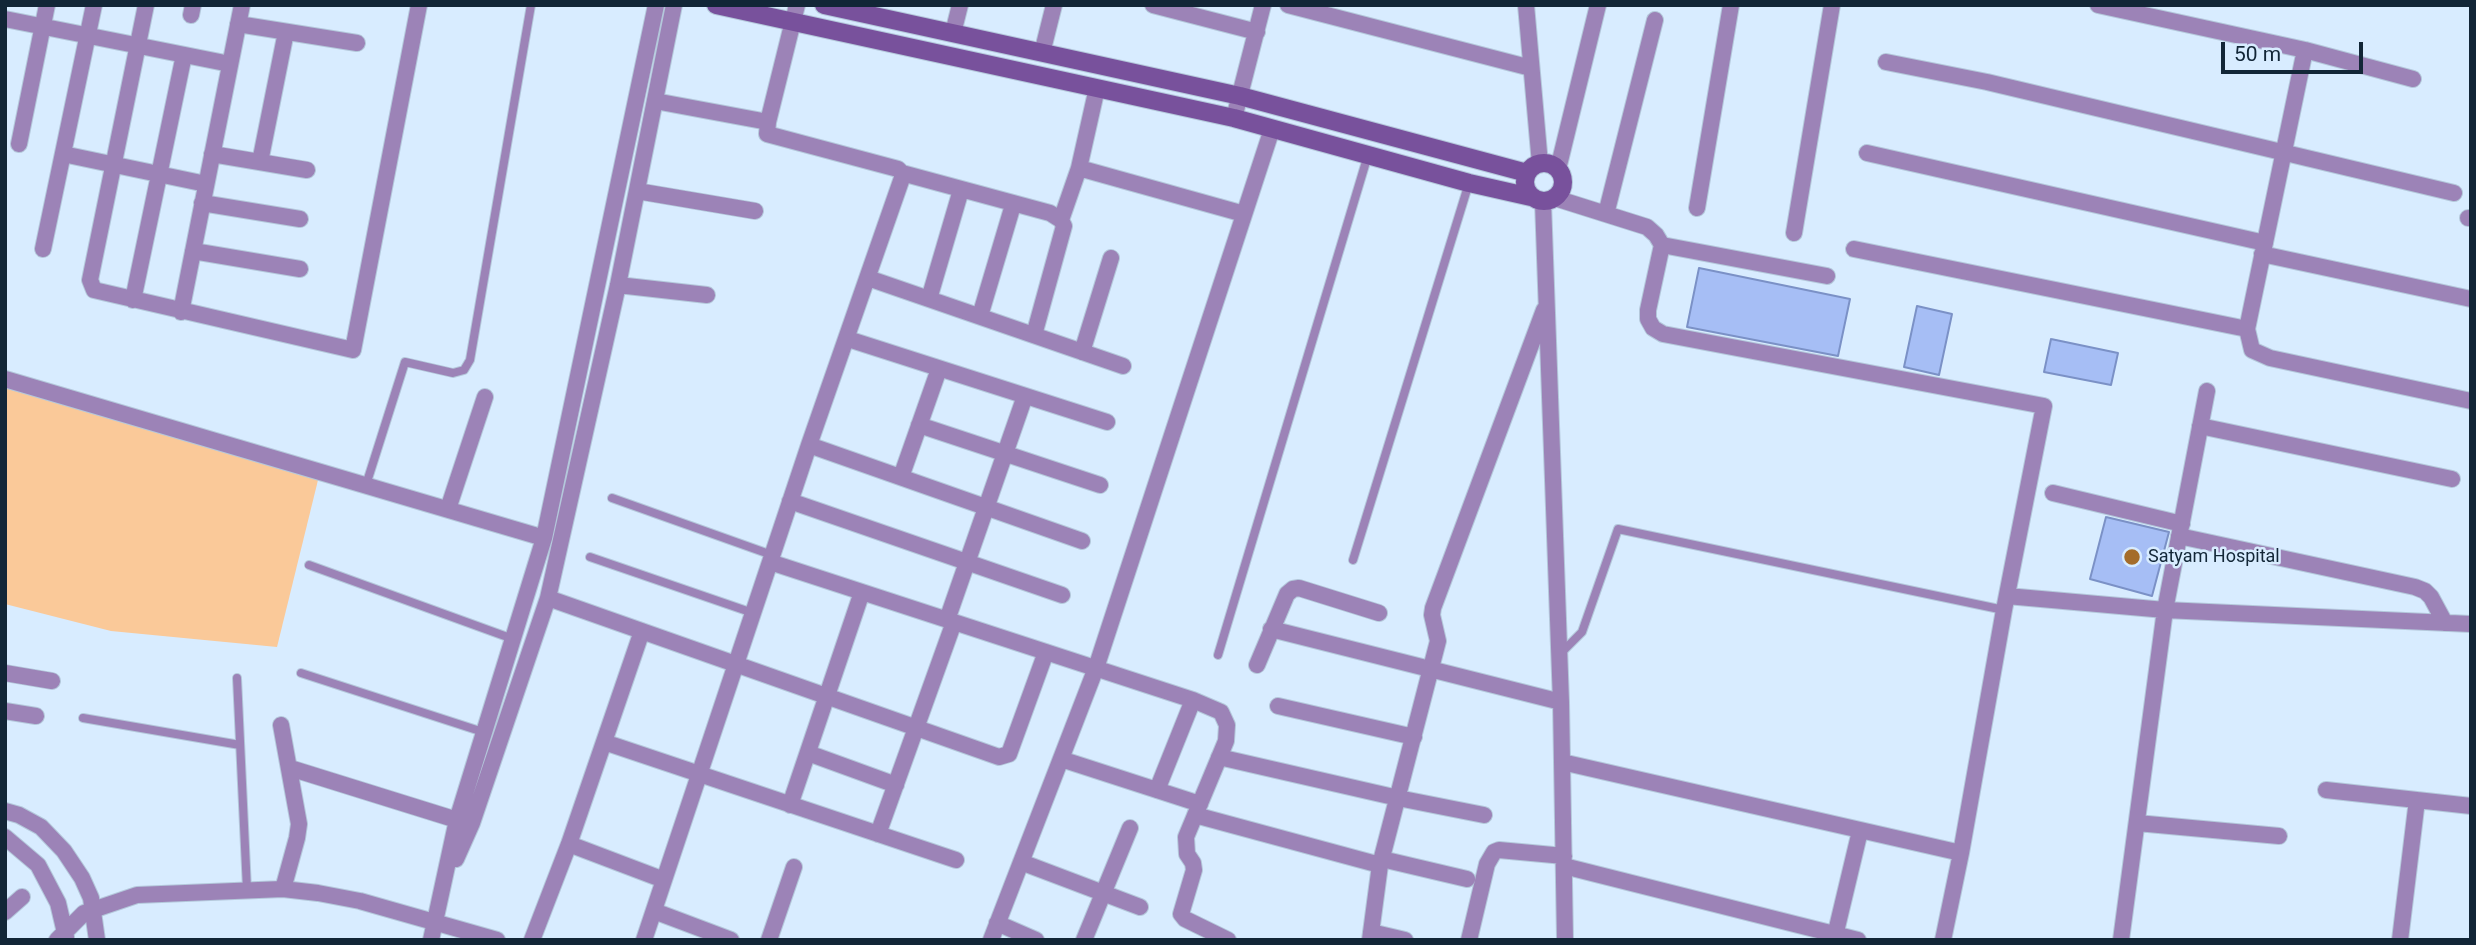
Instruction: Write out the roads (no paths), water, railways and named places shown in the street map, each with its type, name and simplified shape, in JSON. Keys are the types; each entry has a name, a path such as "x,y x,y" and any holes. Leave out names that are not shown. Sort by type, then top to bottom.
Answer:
{"street":[{"path":"19,144 47,5"},
{"path":"43,249 94,5"},
{"path":"146,5 90,280 94,290 353,351 419,5"},
{"path":"181,312 242,5"},
{"path":"431,940 457,820 544,538 656,5"},
{"path":"442,891 472,823 548,598 618,285 674,5"},
{"path":"716,5 795,13 1097,88 1234,118 1468,183 1543,199 1647,227 1662,245 1827,276"},
{"path":"824,5 872,10 953,33 1240,96 1533,168 1546,163 1558,169 1563,184 1543,199"},
{"path":"953,33 960,5"},
{"path":"1042,53 1054,5"},
{"path":"1153,5 1256,33"},
{"path":"1234,118 1264,5"},
{"path":"1288,5 1531,68"},
{"path":"1526,5 1531,68 1533,168 1525,183 1543,199 1560,654 1565,940"},
{"path":"1558,169 1598,5"},
{"path":"1697,208 1731,5"},
{"path":"1794,233 1832,5"},
{"path":"2098,5 2305,50 2413,79"},
{"path":"795,13 767,134 898,169 902,173 1013,205 1050,213 1061,220 1064,226 1034,335"},
{"path":"5,19 230,64"},
{"path":"1606,215 1655,20"},
{"path":"238,24 357,43"},
{"path":"260,162 286,32"},
{"path":"2305,50 2246,329 2252,350 2270,358 2471,401"},
{"path":"133,300 184,55"},
{"path":"1886,62 1987,82 2454,194"},
{"path":"1061,220 1079,168 1102,66"},
{"path":"655,101 768,122"},
{"path":"991,940 1096,668 1272,129"},
{"path":"1867,153 2471,299"},
{"path":"63,154 206,184"},
{"path":"212,154 307,170"},
{"path":"1079,168 1244,214"},
{"path":"644,940 902,173"},
{"path":"929,299 961,190"},
{"path":"637,191 755,211"},
{"path":"202,203 300,219"},
{"path":"980,316 1013,205"},
{"path":"1662,245 1648,319 1653,328 1663,334 2044,406 1943,940"},
{"path":"1854,249 2246,329"},
{"path":"193,251 300,269"},
{"path":"1082,352 1111,258"},
{"path":"868,278 1123,366"},
{"path":"618,285 707,295"},
{"path":"1405,940 1371,936 1381,862 1438,641 1433,608 1547,302"},
{"path":"848,339 1107,422"},
{"path":"901,477 939,369"},
{"path":"5,379 544,538"},
{"path":"2121,940 2165,610 2207,391"},
{"path":"878,834 916,729 967,562 1025,396"},
{"path":"448,509 485,397"},
{"path":"919,425 1100,485"},
{"path":"2200,426 2452,479"},
{"path":"809,445 1082,541"},
{"path":"2053,493 2180,530 2415,587 2431,597 2445,623"},
{"path":"790,501 1062,596"},
{"path":"771,559 862,592 1193,700 1221,712 1225,717 1226,741 1185,846 1194,870 1181,914 1185,919 1228,940"},
{"path":"1257,665 1287,594 1299,588 1379,614"},
{"path":"790,805 862,592"},
{"path":"548,598 999,758 1009,754 1046,652"},
{"path":"2005,603 2471,624"},
{"path":"1271,629 1561,702"},
{"path":"532,940 569,844 642,631"},
{"path":"5,673 52,681"},
{"path":"1157,790 1193,700"},
{"path":"1278,706 1414,737"},
{"path":"5,711 36,716"},
{"path":"281,725 299,824 283,889"},
{"path":"604,742 956,860"},
{"path":"808,753 896,785"},
{"path":"1219,757 1484,815"},
{"path":"1061,759 1157,790 1198,810 1381,862 1467,879"},
{"path":"1562,762 1961,853"},
{"path":"290,768 457,820"},
{"path":"2326,790 2471,806"},
{"path":"2400,940 2417,800"},
{"path":"5,811 41,827 64,851 82,878 94,910 97,940"},
{"path":"2137,823 2279,836"},
{"path":"1084,940 1130,828"},
{"path":"1834,937 1860,831"},
{"path":"5,837 38,864 58,902 63,937"},
{"path":"569,844 664,880"},
{"path":"1469,940 1487,864 1494,852 1499,850 1564,861 1834,937 1858,940"},
{"path":"1021,862 1140,907"},
{"path":"769,940 794,867"},
{"path":"63,937 84,913 137,895 283,889 360,901 497,940"},
{"path":"5,912 22,897"},
{"path":"654,911 731,940"},
{"path":"997,923 1036,940"}],"lane":[{"path":"366,485 405,362 453,373 464,370 470,360 531,5"},
{"path":"1218,655 1368,155"},
{"path":"1353,560 1468,183"},
{"path":"612,498 771,559"},
{"path":"1560,654 1582,632 1618,529 2005,603"},
{"path":"590,557 753,613"},
{"path":"309,565 513,639"},
{"path":"301,673 483,732"},
{"path":"237,678 247,889"},
{"path":"83,718 240,745"}],"place":[{"name":"Satyam Hospital","path":"2132,557"}]}
